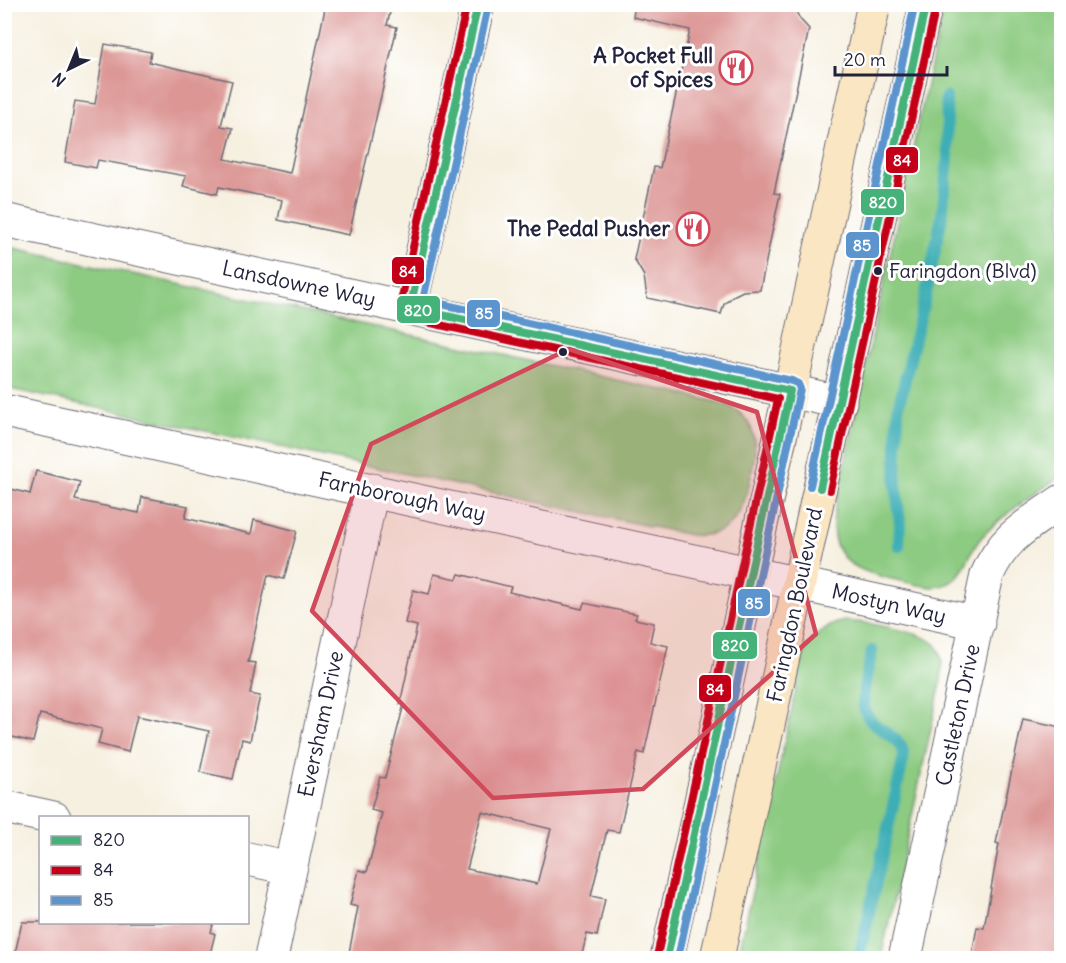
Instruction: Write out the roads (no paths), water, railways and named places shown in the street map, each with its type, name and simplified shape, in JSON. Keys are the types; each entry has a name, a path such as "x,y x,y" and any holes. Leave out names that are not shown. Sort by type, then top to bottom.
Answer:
{"street":[{"path":"410,308 478,4"},
{"path":"667,958 874,4"},
{"name":"Faringdon Boulevard","path":"717,958 926,4"},
{"name":"Lansdowne Way","path":"4,220 840,402"},
{"name":"Farnborough Way","path":"4,411 799,584"},
{"name":"Eversham Drive","path":"271,958 372,490"},
{"name":"Castleton Drive","path":"905,958 987,575 995,557 1008,541 1062,501"},
{"name":"Mostyn Way","path":"799,584 978,623"},
{"path":"4,807 45,816"},
{"path":"249,859 290,868"}],"waterway":[{"path":"899,546 900,524 896,484 898,409 942,216 948,158 946,97"},
{"path":"859,958 904,756 897,741 872,721 864,707 864,686 872,651"}],"place":[{"name":"A Pocket Full of Spices","path":"736,68"},
{"name":"The Pedal Pusher","path":"693,229"},
{"name":"Faringdon (Blvd)","path":"878,271"}]}
